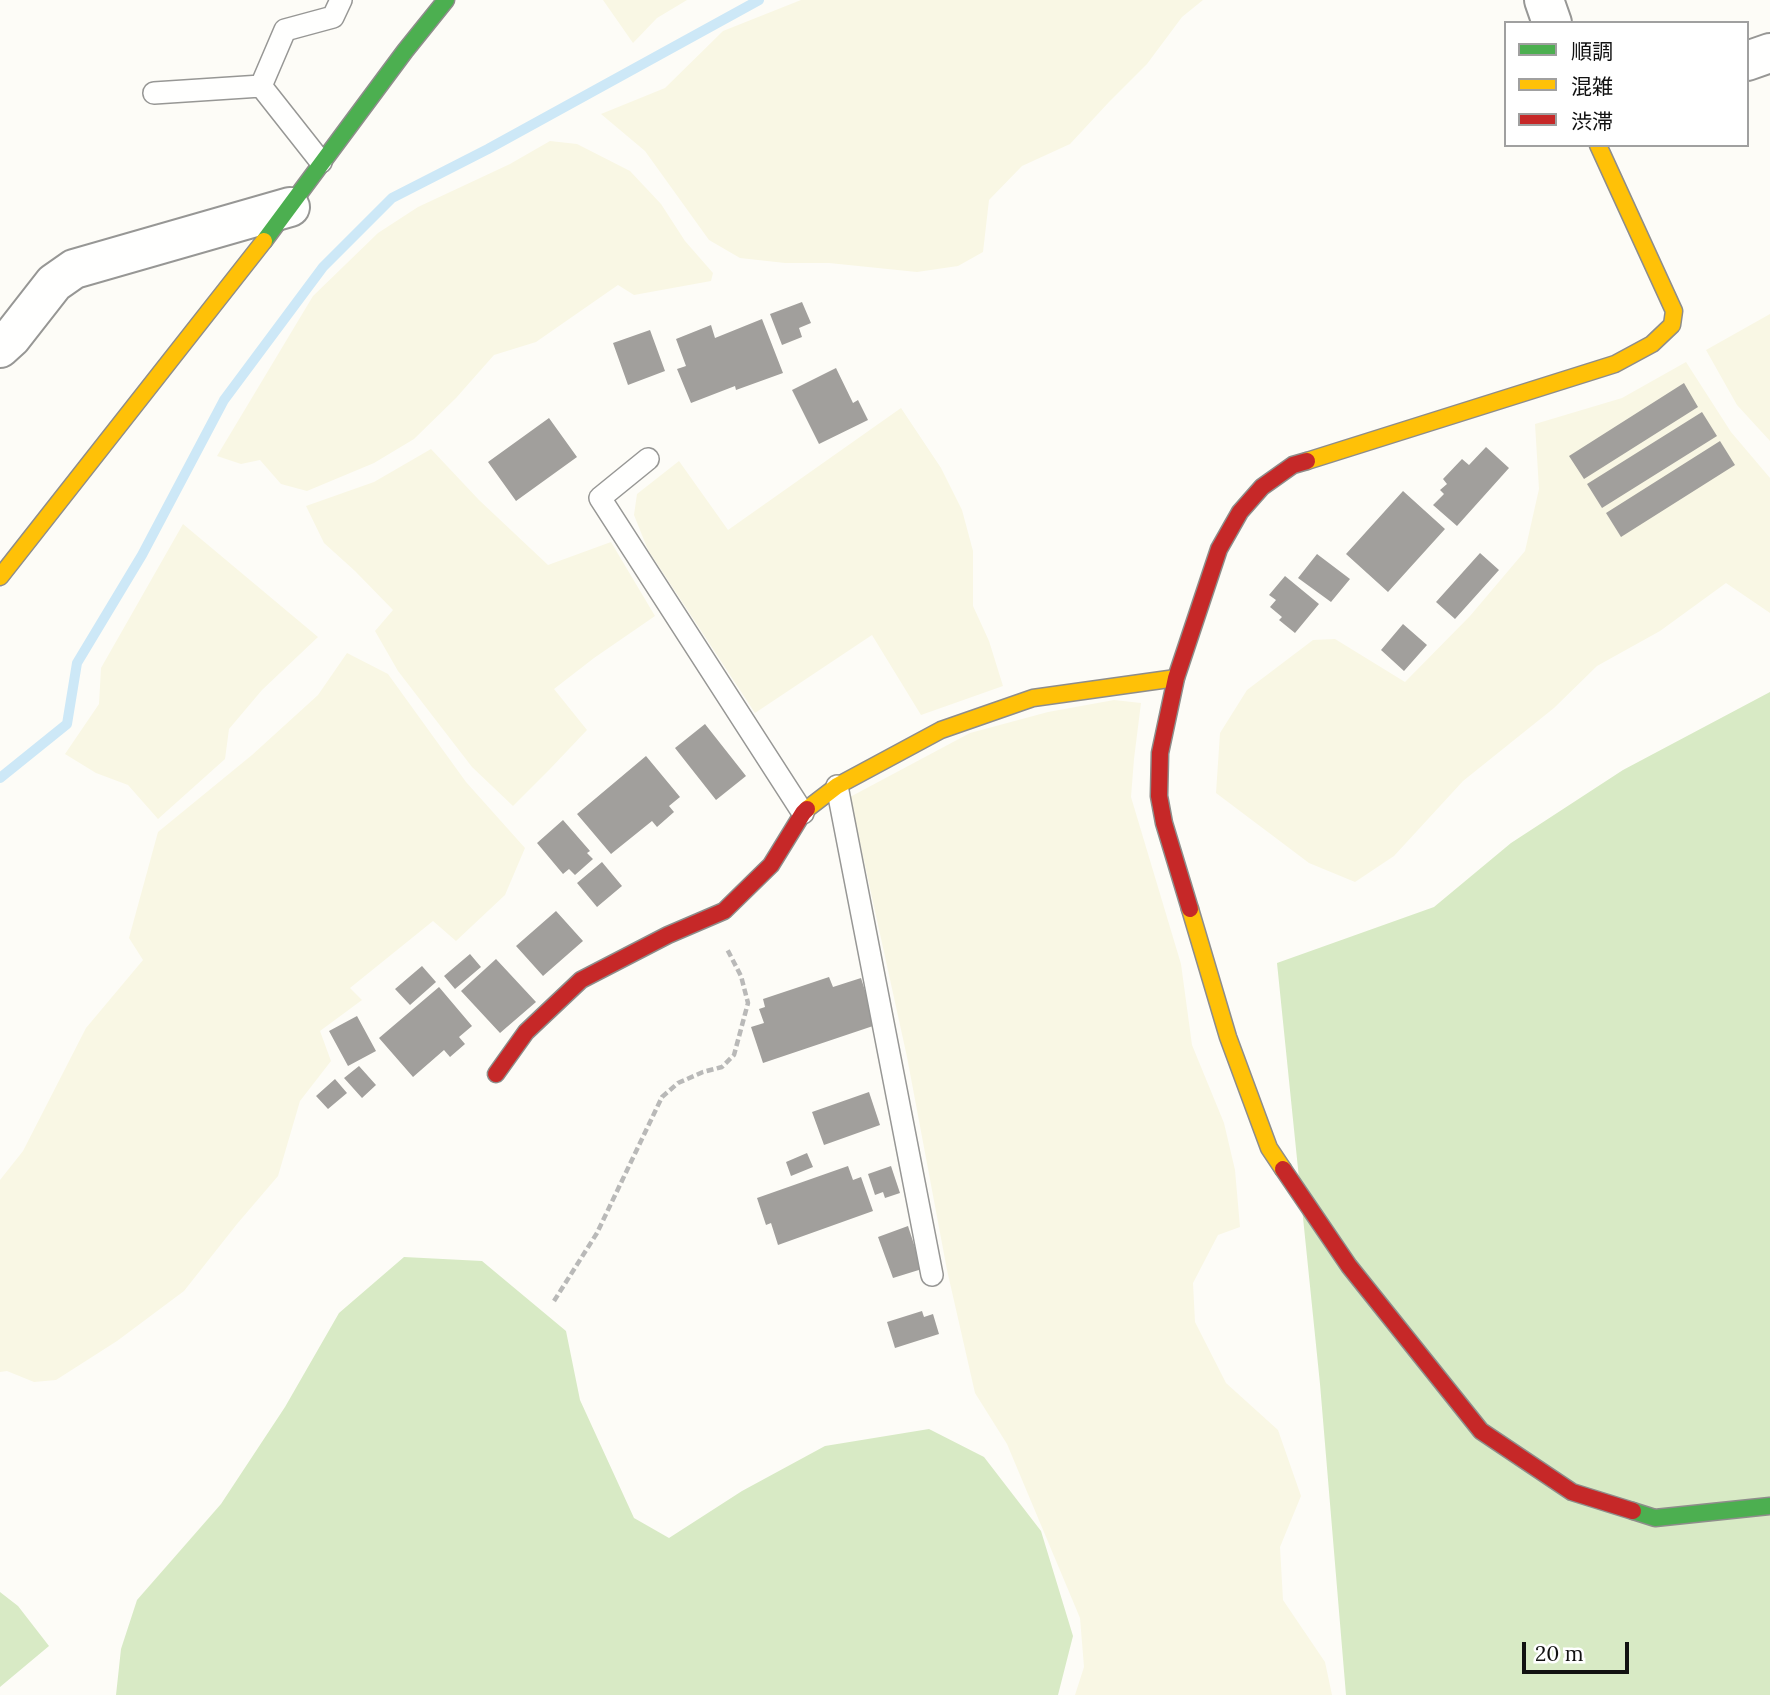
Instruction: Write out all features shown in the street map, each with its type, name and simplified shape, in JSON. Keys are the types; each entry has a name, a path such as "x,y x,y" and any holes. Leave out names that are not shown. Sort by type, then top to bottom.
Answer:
{"street":[{"path":"0,577 290,207 321,162 446,0"},
{"path":"1544,0 1551,21"},
{"path":"1749,60 1770,53"},
{"path":"1599,147 1674,311 1672,325 1652,344 1615,364 1293,465 1262,487 1240,512 1219,549 1176,677 1160,753 1159,796 1164,823 1228,1037 1269,1148 1349,1266 1481,1431 1572,1492 1655,1518 1770,1506"},
{"path":"0,348 54,283 74,269 290,207"},
{"path":"496,1074 526,1032 581,980 668,935 724,911 772,865 803,813 837,786 941,730 1033,698 1176,677"}],"lane":[{"path":"261,86 285,30 333,17 341,0"},
{"path":"154,93 261,86"},
{"path":"261,86 321,162"},
{"path":"648,459 600,498 803,813"},
{"path":"837,786 932,1276"}],"path":[{"path":"554,1301 597,1233 662,1097 678,1083 722,1068 734,1055 748,1003 741,976 714,915"}],"shaded area":[{"path":"603,0 687,0 657,18 633,43"},
{"path":"801,0 1203,0 1182,17 1147,64 1070,144 1022,166 989,200 983,252 958,266 917,272 740,258 709,240 645,151 601,114 665,88 723,31"},
{"path":"550,141 577,144 630,171 661,204 685,241 713,273 711,281 634,295 618,285 536,342 494,355 456,398 414,439 374,463 307,491 281,484 260,460 241,464 217,456 313,296 378,233 418,207 510,164"},
{"path":"1770,314 1770,441 1737,405 1706,350"},
{"path":"1686,362 1731,432 1770,478 1770,613 1726,583 1660,631 1597,666 1554,708 1463,781 1394,856 1355,882 1309,863 1216,793 1220,733 1247,690 1313,640 1335,639 1405,682 1470,616 1525,551 1539,489 1535,424 1622,398"},
{"path":"901,408 941,468 962,510 973,551 973,606 989,641 1003,686 921,715 872,635 755,713 648,550 634,515 637,494 679,461 728,530"},
{"path":"431,449 479,500 548,565 611,542 655,616 554,689 587,730 513,806 472,767 398,671 375,631 393,610 324,543 306,506 374,482"},
{"path":"183,524 318,637 262,690 229,729 225,759 158,819 128,785 96,773 65,754 99,704 101,668"},
{"path":"347,653 388,674 466,782 525,848 505,895 456,941 433,921 350,988 362,1000 320,1031 331,1061 300,1101 278,1176 184,1291 117,1341 56,1380 34,1382 7,1371 0,1372 0,1180 23,1151 86,1028 143,960 129,938 158,832 252,755 318,695"},
{"path":"1114,700 1141,703 1131,797 1181,964 1192,1045 1224,1123 1235,1170 1240,1227 1218,1235 1193,1283 1195,1322 1226,1383 1278,1430 1301,1496 1280,1547 1283,1600 1325,1662 1332,1695 1075,1695 1084,1667 1080,1618 1007,1444 975,1393 947,1270 907,1057 850,797 970,733 1048,712"}],"green space":[{"path":"1770,692 1770,1695 1346,1695 1320,1384 1277,963 1434,907 1511,843 1623,770"},
{"path":"404,1257 482,1261 566,1331 580,1400 634,1518 669,1538 742,1491 825,1446 929,1429 984,1457 1041,1531 1073,1636 1058,1695 116,1695 121,1649 137,1600 221,1504 285,1407 339,1313"},
{"path":"0,1592 18,1606 49,1646 0,1687"}],"building":[{"path":"802,302 811,323 799,328 802,337 782,345 770,314"},
{"path":"762,319 783,373 736,390 735,386 691,403 677,369 686,366 676,339 711,325 715,338"},
{"path":"650,330 665,371 628,385 613,343"},
{"path":"836,368 853,403 858,400 868,420 819,444 792,390"},
{"path":"1684,383 1698,407 1584,479 1569,456"},
{"path":"1702,412 1717,436 1602,508 1587,484"},
{"path":"549,418 577,457 516,501 488,462"},
{"path":"1720,441 1735,465 1621,537 1606,513"},
{"path":"1486,447 1509,468 1457,526 1433,505 1444,494 1440,490 1447,484 1443,479 1462,459 1469,465"},
{"path":"1403,491 1445,529 1388,592 1346,554"},
{"path":"1480,553 1499,570 1455,619 1436,602"},
{"path":"1317,554 1350,579 1331,602 1298,578"},
{"path":"1285,576 1319,604 1295,633 1279,620 1282,617 1270,607 1276,600 1269,595"},
{"path":"1403,624 1427,645 1404,671 1381,650"},
{"path":"705,724 746,776 716,800 675,748"},
{"path":"646,756 680,797 669,806 674,812 657,827 652,821 611,854 577,814"},
{"path":"563,820 590,851 587,853 593,859 575,875 569,869 563,874 537,843"},
{"path":"602,862 622,886 597,907 577,883"},
{"path":"556,911 583,941 543,976 516,946"},
{"path":"470,954 481,967 455,989 444,976"},
{"path":"496,959 536,1002 500,1033 461,991"},
{"path":"422,966 436,982 410,1005 395,989"},
{"path":"829,977 833,987 861,978 876,1025 763,1063 751,1027 764,1023 759,1009 765,1007 763,999"},
{"path":"439,987 472,1026 459,1037 465,1044 450,1057 444,1050 413,1077 379,1038"},
{"path":"357,1016 376,1051 348,1066 329,1031"},
{"path":"359,1066 376,1085 362,1098 344,1078"},
{"path":"335,1079 347,1093 328,1109 316,1096"},
{"path":"869,1092 880,1125 824,1145 812,1112"},
{"path":"807,1153 813,1167 791,1176 786,1162"},
{"path":"848,1166 853,1180 861,1177 873,1211 778,1245 771,1223 766,1225 757,1198"},
{"path":"891,1166 900,1193 885,1198 883,1192 875,1195 868,1174"},
{"path":"908,1226 922,1269 893,1278 878,1237"},
{"path":"922,1311 924,1317 933,1314 939,1334 895,1348 887,1322"}],"waterway":[{"path":"0,778 67,724 77,663 142,555 224,400 323,267 392,198 488,149 759,0"}],"traffic: fast":[{"path":"264,241 446,0"},
{"path":"1633,1511 1655,1518 1770,1506"}],"traffic: slow":[{"path":"1307,461 1615,364 1652,344 1672,325 1674,311 1599,147"},
{"path":"0,577 264,241"},
{"path":"807,809 837,786 941,730 1033,698 1176,678"},
{"path":"1190,909 1228,1037 1269,1148 1283,1169"}],"traffic: jam":[{"path":"1190,909 1164,823 1159,796 1160,753 1176,678 1219,549 1240,512 1262,487 1293,465 1307,461"},
{"path":"496,1074 526,1032 581,980 668,935 724,911 771,865 807,809"},
{"path":"1283,1169 1349,1266 1481,1431 1572,1492 1633,1511"}]}
